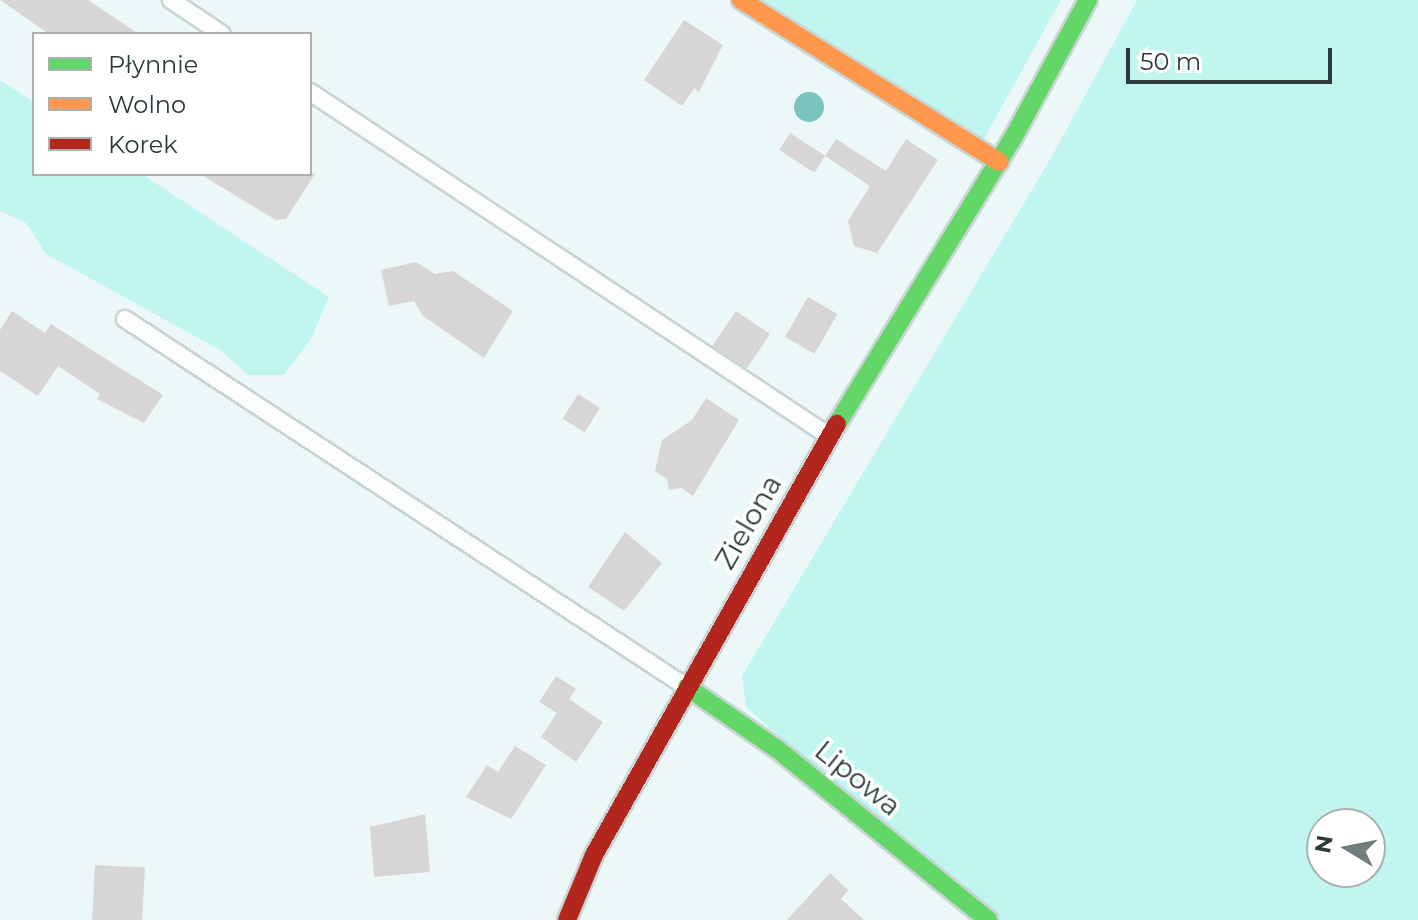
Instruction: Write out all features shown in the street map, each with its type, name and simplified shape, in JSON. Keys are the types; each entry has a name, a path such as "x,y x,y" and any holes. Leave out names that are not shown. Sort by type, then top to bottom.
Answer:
{"street":[{"path":"741,0 999,162"},
{"name":"Zielona","path":"567,920 594,855 687,687 830,437 999,162 1088,0"},
{"name":"Lipowa","path":"687,687 777,749 988,920"}],"lane":[{"path":"171,0 219,32"},
{"path":"312,93 830,437"},
{"path":"125,319 687,687"}],"shaded area":[{"path":"759,0 1061,0 981,144"},
{"path":"1137,0 1418,0 1418,920 989,920 746,707 742,676 1052,156"},
{"path":"0,80 32,101 32,176 145,176 329,297 311,339 284,375 248,375 220,350 46,254 26,223 0,211"},
{"path":"809,92 820,96 824,107 820,118 809,122 798,118 794,107 798,96"}],"building":[{"path":"0,0 88,0 136,32 46,32"},
{"path":"684,20 723,45 699,92 694,88 682,106 644,80"},
{"path":"790,133 825,156 814,173 779,150"},
{"path":"836,139 886,171 906,139 938,160 877,253 854,246 848,221 870,186 825,156"},
{"path":"315,174 286,219 276,220 203,176"},
{"path":"416,262 435,274 453,271 513,311 484,358 423,316 414,301 389,306 381,270"},
{"path":"808,297 837,314 814,354 785,337"},
{"path":"12,311 45,333 51,324 163,395 144,423 97,399 100,394 58,366 38,396 0,371 0,330"},
{"path":"736,311 770,334 747,369 713,346"},
{"path":"578,394 600,408 585,432 563,419"},
{"path":"706,398 739,420 693,496 681,488 669,490 667,479 655,471 662,440 692,420"},
{"path":"625,532 662,563 624,611 588,587"},
{"path":"556,676 576,689 569,699 603,722 576,762 541,737 557,713 539,702"},
{"path":"515,746 546,765 511,819 466,797 487,765 498,772"},
{"path":"425,814 430,872 374,877 370,827"},
{"path":"95,865 145,868 142,920 92,920"},
{"path":"830,873 848,890 841,899 864,920 787,920"}],"traffic: fast":[{"path":"837,424 1013,138 1088,0"},
{"path":"687,687 777,749 988,920"}],"traffic: slow":[{"path":"741,0 999,162"}],"traffic: jam":[{"path":"567,920 594,855 837,424"}]}
